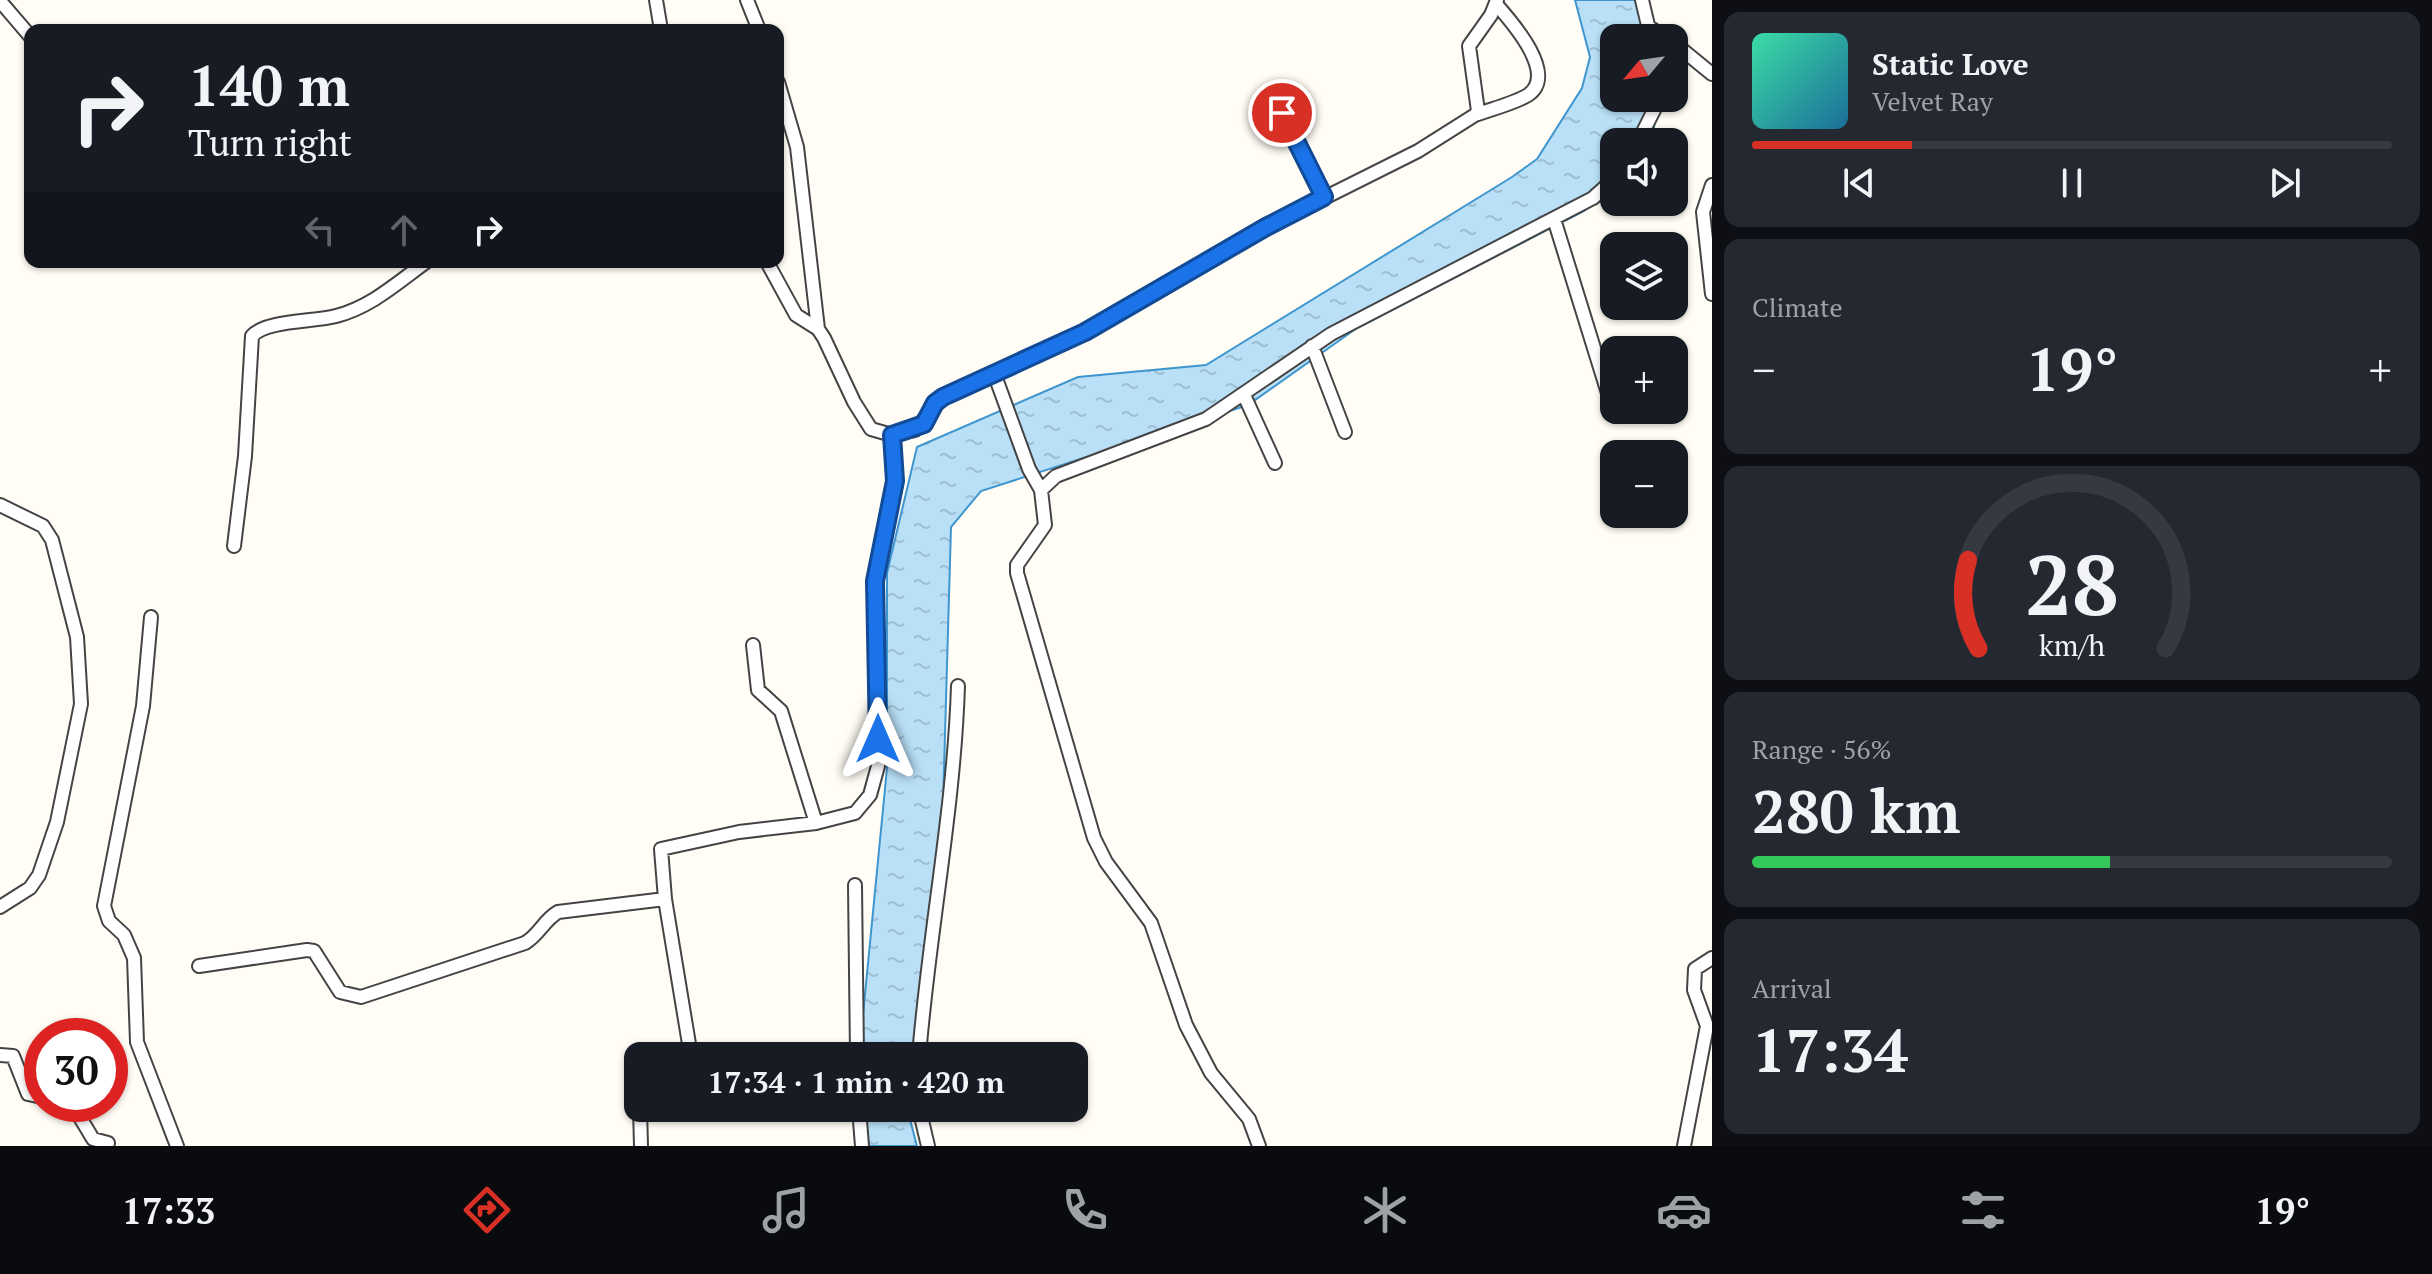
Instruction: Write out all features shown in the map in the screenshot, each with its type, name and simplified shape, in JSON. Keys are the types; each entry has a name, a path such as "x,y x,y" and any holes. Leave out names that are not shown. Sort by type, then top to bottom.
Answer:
{"street":[{"path":"656,0 660,24"},
{"path":"747,0 757,24"},
{"path":"1642,0 1648,24"},
{"path":"0,1 24,29"},
{"path":"784,103 797,147 818,329 863,418 871,429 892,435 915,430 943,397 1085,332 1266,227 1418,151 1475,115 1528,95 1536,83 1533,52 1496,2 1469,46 1478,111 1475,115"},
{"path":"1688,54 1712,74"},
{"path":"1712,185 1703,212 1712,294"},
{"path":"1041,490 1056,476 1184,429 1244,395 1312,346 1600,192"},
{"path":"1554,219 1600,368"},
{"path":"234,546 245,456 252,336 264,328 332,317 368,305 418,268"},
{"path":"770,268 796,315 818,329"},
{"path":"1312,346 1345,432"},
{"path":"994,373 1029,469 1041,490 1045,525 1017,565 1017,573 1094,838 1106,862 1151,923 1186,1025 1211,1073 1249,1119 1259,1146"},
{"path":"1244,395 1275,463"},
{"path":"689,1042 665,899 660,855 665,846 816,823 855,813 876,782 875,581 895,481 892,435"},
{"path":"0,505 43,526 52,540 77,637 81,704 63,796 39,875 30,888 0,907"},
{"path":"151,617 143,706 104,906 109,921 124,935 134,958 137,1042 177,1146"},
{"path":"753,645 758,690 781,711 816,823"},
{"path":"920,1042 956,749 958,686"},
{"path":"855,885 857,1042"},
{"path":"199,966 314,951 340,992 361,997 525,943 536,937 550,917 558,912 665,899"},
{"path":"1684,1146 1707,1026 1693,980 1695,969 1712,958"},
{"path":"0,1055 13,1056 24,1084"},
{"path":"83,1122 93,1139 108,1143"},
{"path":"640,1122 641,1146"},
{"path":"860,1122 862,1146"},
{"path":"922,1122 928,1146"}],"lane":[{"path":"1282,113 1324,197"}],"water":[{"path":"1575,0 1642,0 1650,24 1600,24 1600,112 1655,112 1654,128 1600,128 1600,197 1584,211 1357,328 1248,405 981,491 951,527 943,804 915,1042 860,1042 887,768 887,573 917,447 1078,377 1206,365 1537,159 1582,88 1590,57"},
{"path":"858,1122 911,1122 917,1146 861,1146"}],"route":[{"path":"878,739 875,581 895,481 892,435 915,430 924,424 935,403 943,397 1085,332 1266,227 1324,197 1282,113"}]}
